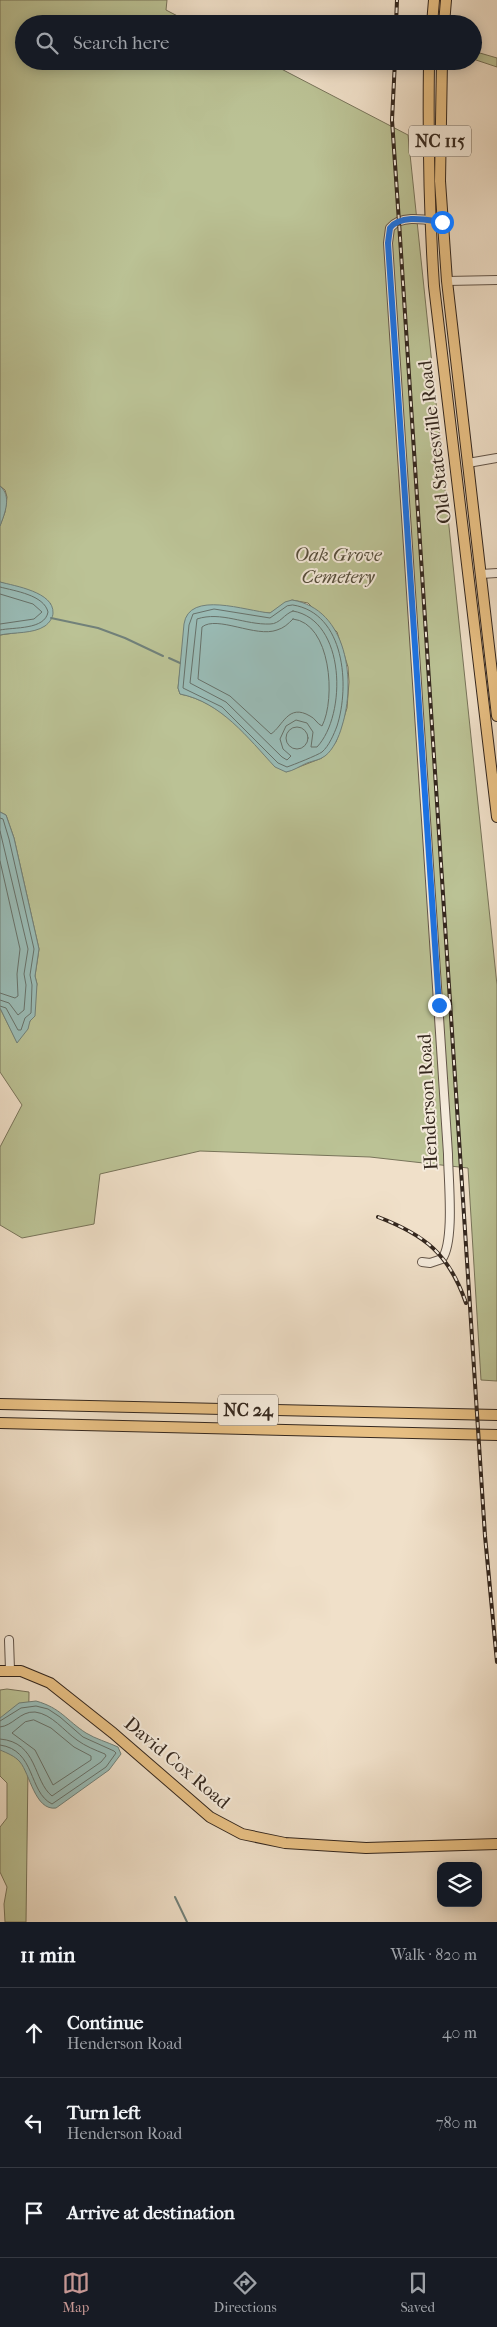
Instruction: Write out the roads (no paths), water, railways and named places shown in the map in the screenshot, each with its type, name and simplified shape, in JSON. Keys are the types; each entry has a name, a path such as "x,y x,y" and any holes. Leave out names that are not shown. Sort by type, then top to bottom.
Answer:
{"main road":[{"path":"433,15 434,0"},
{"path":"445,15 446,0"},
{"name":"Old Statesville Road","path":"429,70 430,220 434,286 497,811"},
{"name":"Old Statesville Road","path":"442,70 440,123 442,222 447,282 481,574 495,676 497,716"},
{"name":"NC 24","path":"0,1404 497,1415"},
{"name":"NC 24","path":"0,1423 497,1435"},
{"name":"David Cox Road","path":"5,1671 30,1673 62,1691 142,1757 205,1813 242,1834 285,1843 366,1848 497,1844"}],"street":[{"name":"Henderson Road","path":"422,1262 442,1259 447,1248 449,1219 448,1154 388,243 390,228 394,223 405,220 442,222"},
{"path":"447,282 497,280"},
{"path":"468,463 497,458"},
{"path":"481,574 497,573"},
{"path":"5,1671 9,1640"}],"water":[{"path":"0,486 4,490 7,500 0,526"},
{"path":"0,582 24,588 41,595 52,606 53,613 49,622 40,629 0,635"},
{"path":"292,600 311,606 325,617 336,632 343,650 347,669 348,689 342,726 331,750 321,758 286,772 275,767 244,733 221,713 195,698 180,694 178,688 184,624 188,614 196,608 207,605 220,605 270,613 285,602"},
{"path":"0,812 6,815 14,838 39,949 35,976 37,984 35,1016 17,1043 0,1008"},
{"path":"36,1701 52,1707 86,1733 118,1747 121,1754 109,1770 56,1808 43,1804 34,1791 20,1762 13,1756 0,1750 0,1718 19,1703"}],"waterway":[{"path":"51,618 98,628 163,656"},
{"path":"169,658 180,663"},
{"path":"175,1897 187,1922"}],"railway":[{"path":"396,15 397,0"},
{"path":"395,70 392,120 485,1536 497,1662"},
{"path":"378,1217 409,1231 433,1248 452,1271 466,1303"}],"park label":[{"name":"Oak Grove Cemetery","path":"338,566"}]}
